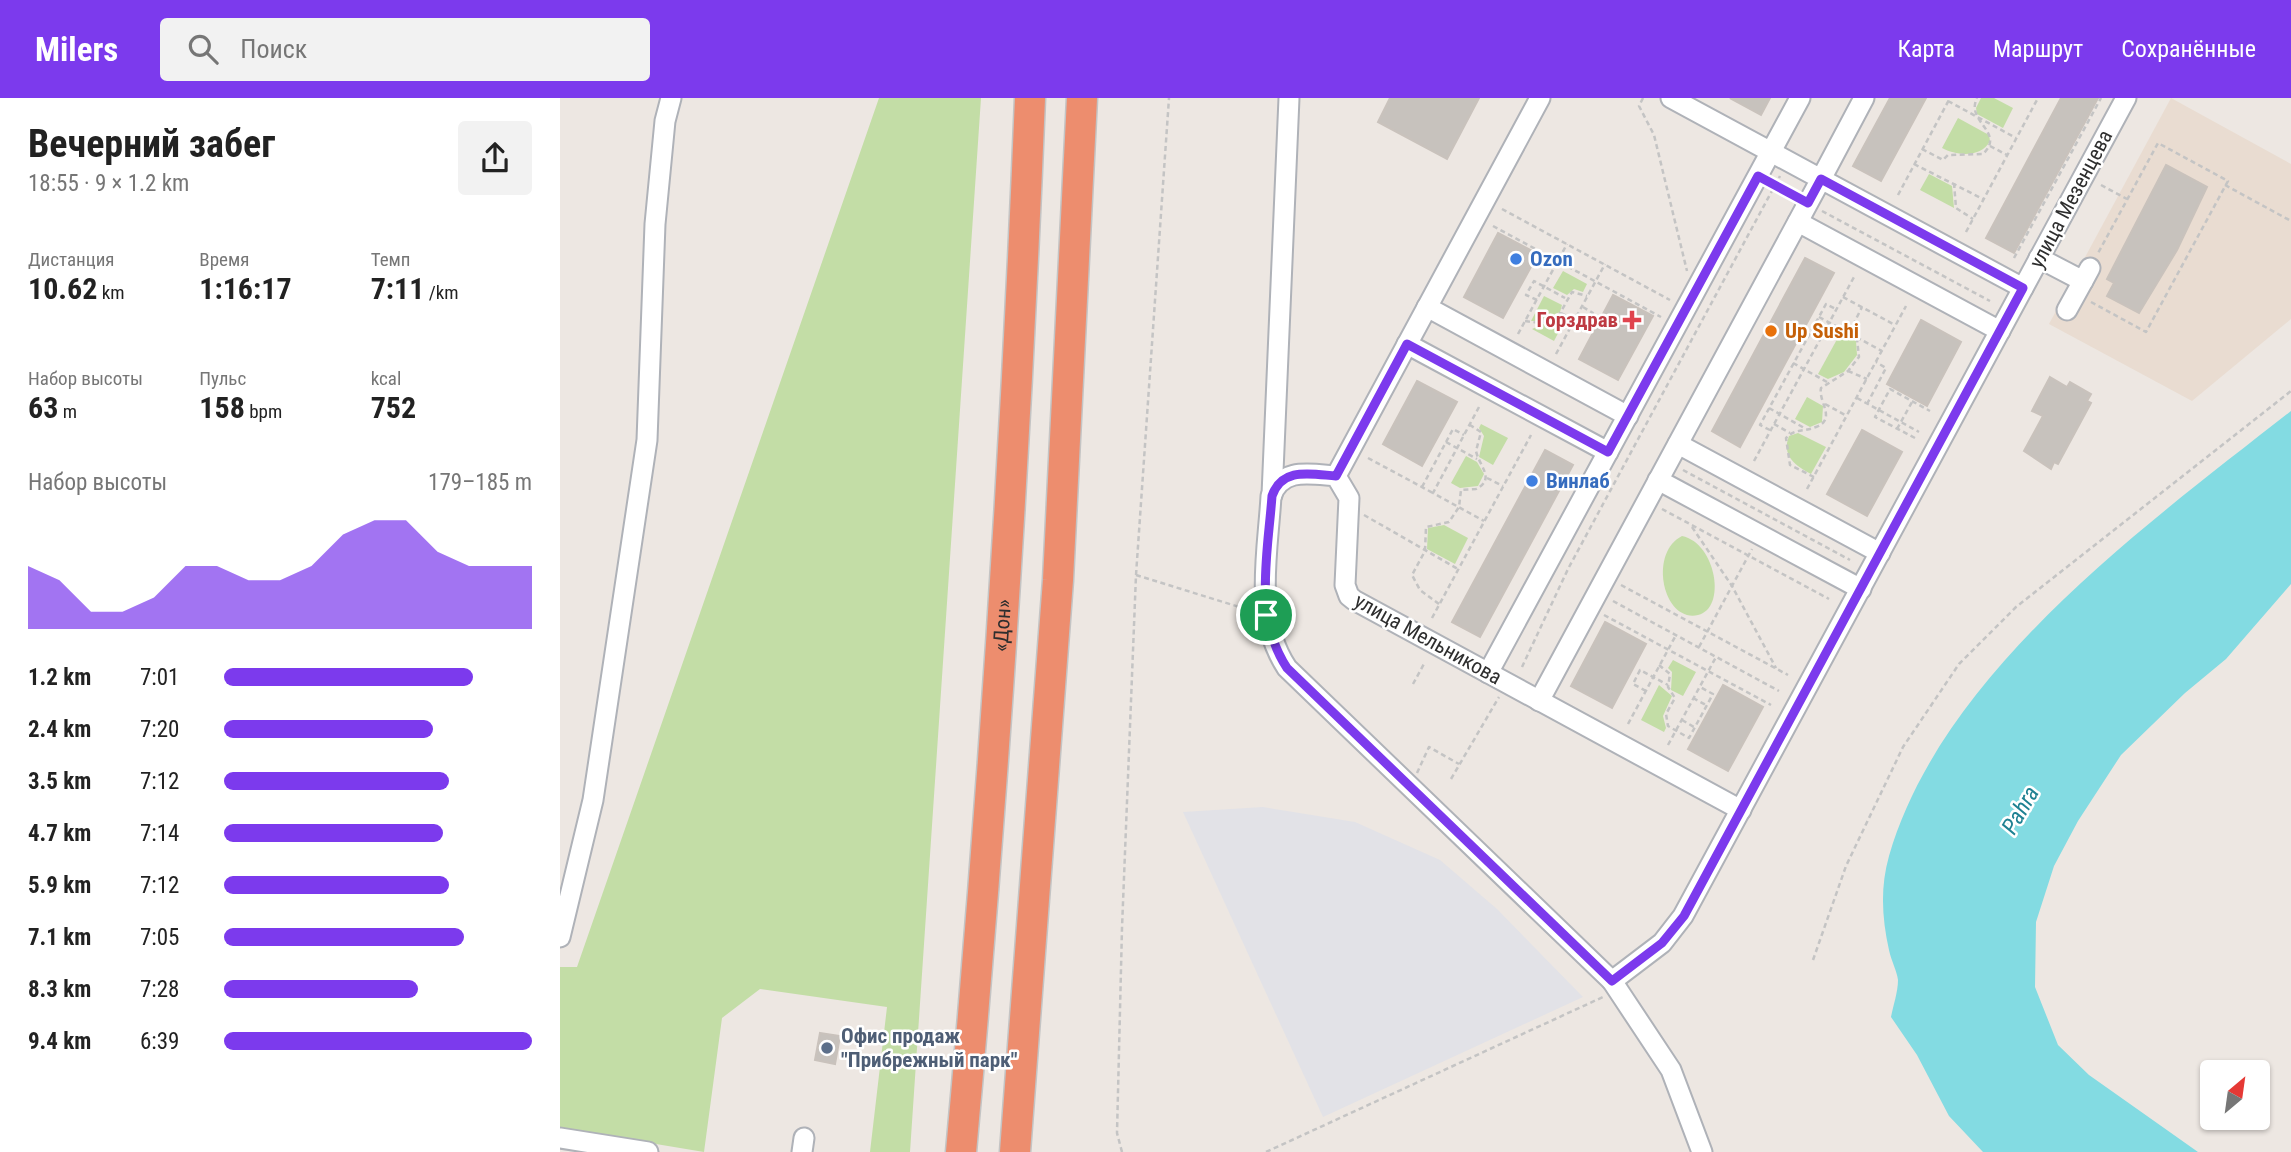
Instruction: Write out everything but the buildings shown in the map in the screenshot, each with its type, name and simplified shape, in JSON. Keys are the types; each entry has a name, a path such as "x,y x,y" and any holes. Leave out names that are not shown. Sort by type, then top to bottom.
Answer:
{"highway":[{"name":"«Дон»","path":"961,1152 986,857 1004,586 1030,98"},
{"path":"1015,1152 1059,566 1082,98"}],"street":[{"path":"560,937 596,788 647,440 655,223 665,121 671,98"},
{"path":"1289,98 1266,615 1277,653 1287,668 1611,987 1671,1070 1703,1152"},
{"path":"1272,496 1276,483 1286,475 1336,476 1540,98"},
{"path":"1671,98 2023,288"},
{"path":"1488,673 1693,295 1766,181 1779,157 1800,98"},
{"path":"1539,701 1864,98"},
{"name":"улица Мезенцева","path":"1611,987 1673,931 2126,98"},
{"path":"1798,222 2000,331"},
{"path":"2039,258 2079,288"},
{"path":"1427,307 1628,416"},
{"path":"1407,344 1608,452"},
{"path":"1678,444 1880,553"},
{"name":"улица Мельникова","path":"1336,476 1349,498 1345,585 1349,596 1741,810"},
{"path":"1658,480 1861,589"},
{"path":"560,1138 648,1152"}],"path":[{"path":"1122,1152 1117,1133 1136,575 1169,98"},
{"path":"1643,98 1639,106 1654,135 1700,324"},
{"path":"1922,149 1943,160 1948,155 1983,154 1990,146 1992,136 1974,109 1978,98"},
{"path":"1966,232 2037,99 2031,98"},
{"path":"2014,258 2101,98"},
{"path":"1898,195 1949,100 2016,138"},
{"path":"2158,143 2228,181 2225,185 2146,332 2079,288 2158,143"},
{"path":"1990,146 2007,155"},
{"path":"1522,667 1568,569 1700,324 1779,157"},
{"path":"1914,164 1983,199"},
{"path":"1766,181 1990,301"},
{"path":"1954,183 1956,208 1973,219"},
{"path":"2101,185 2127,199"},
{"path":"2225,185 2291,221"},
{"path":"1502,209 1670,300"},
{"path":"1493,226 1661,317"},
{"path":"1518,334 1567,244"},
{"path":"1556,354 1605,264"},
{"path":"1754,461 1854,277"},
{"path":"1537,300 1526,295 1534,281 1566,298"},
{"path":"1525,321 1540,324 1561,313 1566,298 1577,291 1587,296"},
{"path":"1843,297 1896,326"},
{"path":"1771,431 1760,425 1769,408 1826,304 1836,309"},
{"path":"1807,489 1906,306"},
{"path":"1561,313 1586,327 1593,313 1582,307"},
{"path":"1774,424 1791,433 1822,425 1827,411 1820,394 1827,382 1847,371 1859,357 1855,321 1861,307"},
{"path":"1819,317 1882,351"},
{"path":"1867,404 1886,368 1876,362"},
{"path":"1793,363 1827,382"},
{"path":"1847,371 1867,379"},
{"path":"1915,438 1875,416 1890,389 1930,411"},
{"path":"1813,960 1846,866 1903,747 1959,664 2016,607 2291,391"},
{"path":"1857,398 1919,432"},
{"path":"1897,429 1912,401"},
{"path":"1823,403 1847,416"},
{"path":"1433,493 1479,407"},
{"path":"1769,408 1808,430"},
{"path":"1470,425 1481,432 1476,451 1486,477 1503,486"},
{"path":"1422,487 1454,429 1464,435"},
{"path":"1791,433 1785,443 1790,466 1814,477"},
{"path":"1432,618 1531,435"},
{"path":"1446,442 1479,460"},
{"path":"1368,458 1484,521"},
{"path":"1682,470 1850,560"},
{"path":"1439,604 1420,590 1412,575 1425,551 1426,527 1449,522 1459,507 1461,490 1482,486 1486,477"},
{"path":"1654,504 1829,599"},
{"path":"1358,512 1458,569"},
{"path":"1690,524 1732,586 1776,668"},
{"path":"1699,647 1755,543"},
{"path":"1136,575 1266,615"},
{"path":"1613,580 1788,675"},
{"path":"1604,596 1779,691"},
{"path":"1604,615 1771,705"},
{"path":"1628,724 1676,635"},
{"path":"1668,745 1716,657"},
{"path":"1413,684 1425,662"},
{"path":"1659,666 1670,674 1668,685"},
{"path":"1646,691 1633,684 1640,670 1668,685 1675,698 1665,720 1668,726 1689,738 1713,694 1700,687"},
{"path":"1451,779 1502,691"},
{"path":"1693,698 1707,706"},
{"path":"1682,720 1695,727"},
{"path":"1415,776 1429,747 1459,764"},
{"path":"1266,1152 1611,987"},
{"path":"1116,1152 1120,1144"}],"shaded area":[{"path":"2171,98 2291,164 2291,319 2192,401 2049,324"},
{"path":"1263,807 1355,822 1440,860 1497,909 1583,997 1323,1117 1183,812"}],"green space":[{"path":"879,98 981,98 910,1152 870,1152 887,1007 760,989 722,1018 704,1152 560,1128 560,967 577,967"},
{"path":"1981,98 1994,98 2013,108 2003,128 1977,114 1976,108"},
{"path":"1958,118 1989,135 1990,141 1986,147 1968,154 1942,148"},
{"path":"1929,174 1952,186 1954,208 1920,190"},
{"path":"1563,271 1587,284 1583,292 1574,289 1567,295 1553,288"},
{"path":"1544,296 1562,305 1560,312 1541,321 1531,321"},
{"path":"1560,316 1566,318 1554,341 1532,329"},
{"path":"1841,332 1856,341 1857,355 1844,372 1828,379 1818,374"},
{"path":"1807,397 1823,406 1822,422 1810,427 1795,419"},
{"path":"1481,424 1508,438 1493,465 1479,457 1484,436 1479,428"},
{"path":"1798,433 1826,447 1811,474 1795,464 1788,455 1789,436"},
{"path":"1466,456 1477,462 1484,474 1478,486 1460,488 1451,483"},
{"path":"1444,525 1468,538 1455,564 1427,549 1428,528"},
{"path":"1682,536 1694,541 1703,550 1714,576 1713,601 1707,610 1698,615 1686,615 1676,608 1664,585 1665,557 1671,545"},
{"path":"1673,660 1696,672 1683,696 1671,690 1672,672 1668,668"},
{"path":"1659,685 1672,696 1663,716 1666,728 1664,732 1641,720"}],"water":[{"name":"Pahra","path":"2291,411 2291,584 2226,659 2185,693 2121,755 2078,821 2054,866 2036,922 2035,987 2058,1045 2089,1075 2198,1152 1983,1152 1949,1116 1917,1055 1891,1017 1898,980 1885,926 1884,880 1889,856 1916,789 1954,725 2001,664 2056,607 2114,553"}],"place":[{"name":"Ozon","path":"1516,259"},
{"name":"Горздрав","path":"1632,320"},
{"name":"Up Sushi","path":"1771,331"},
{"name":"Винлаб","path":"1532,481"},
{"name":"Офис продаж \"Прибрежный парк\"","path":"827,1048"}],"route":[{"path":"1758,176 1808,203 1821,179 2023,288 1684,916 1662,943 1612,981 1287,668 1269,633 1266,615 1272,496 1276,483 1286,475 1336,476 1407,344 1608,452 1758,176"}]}
